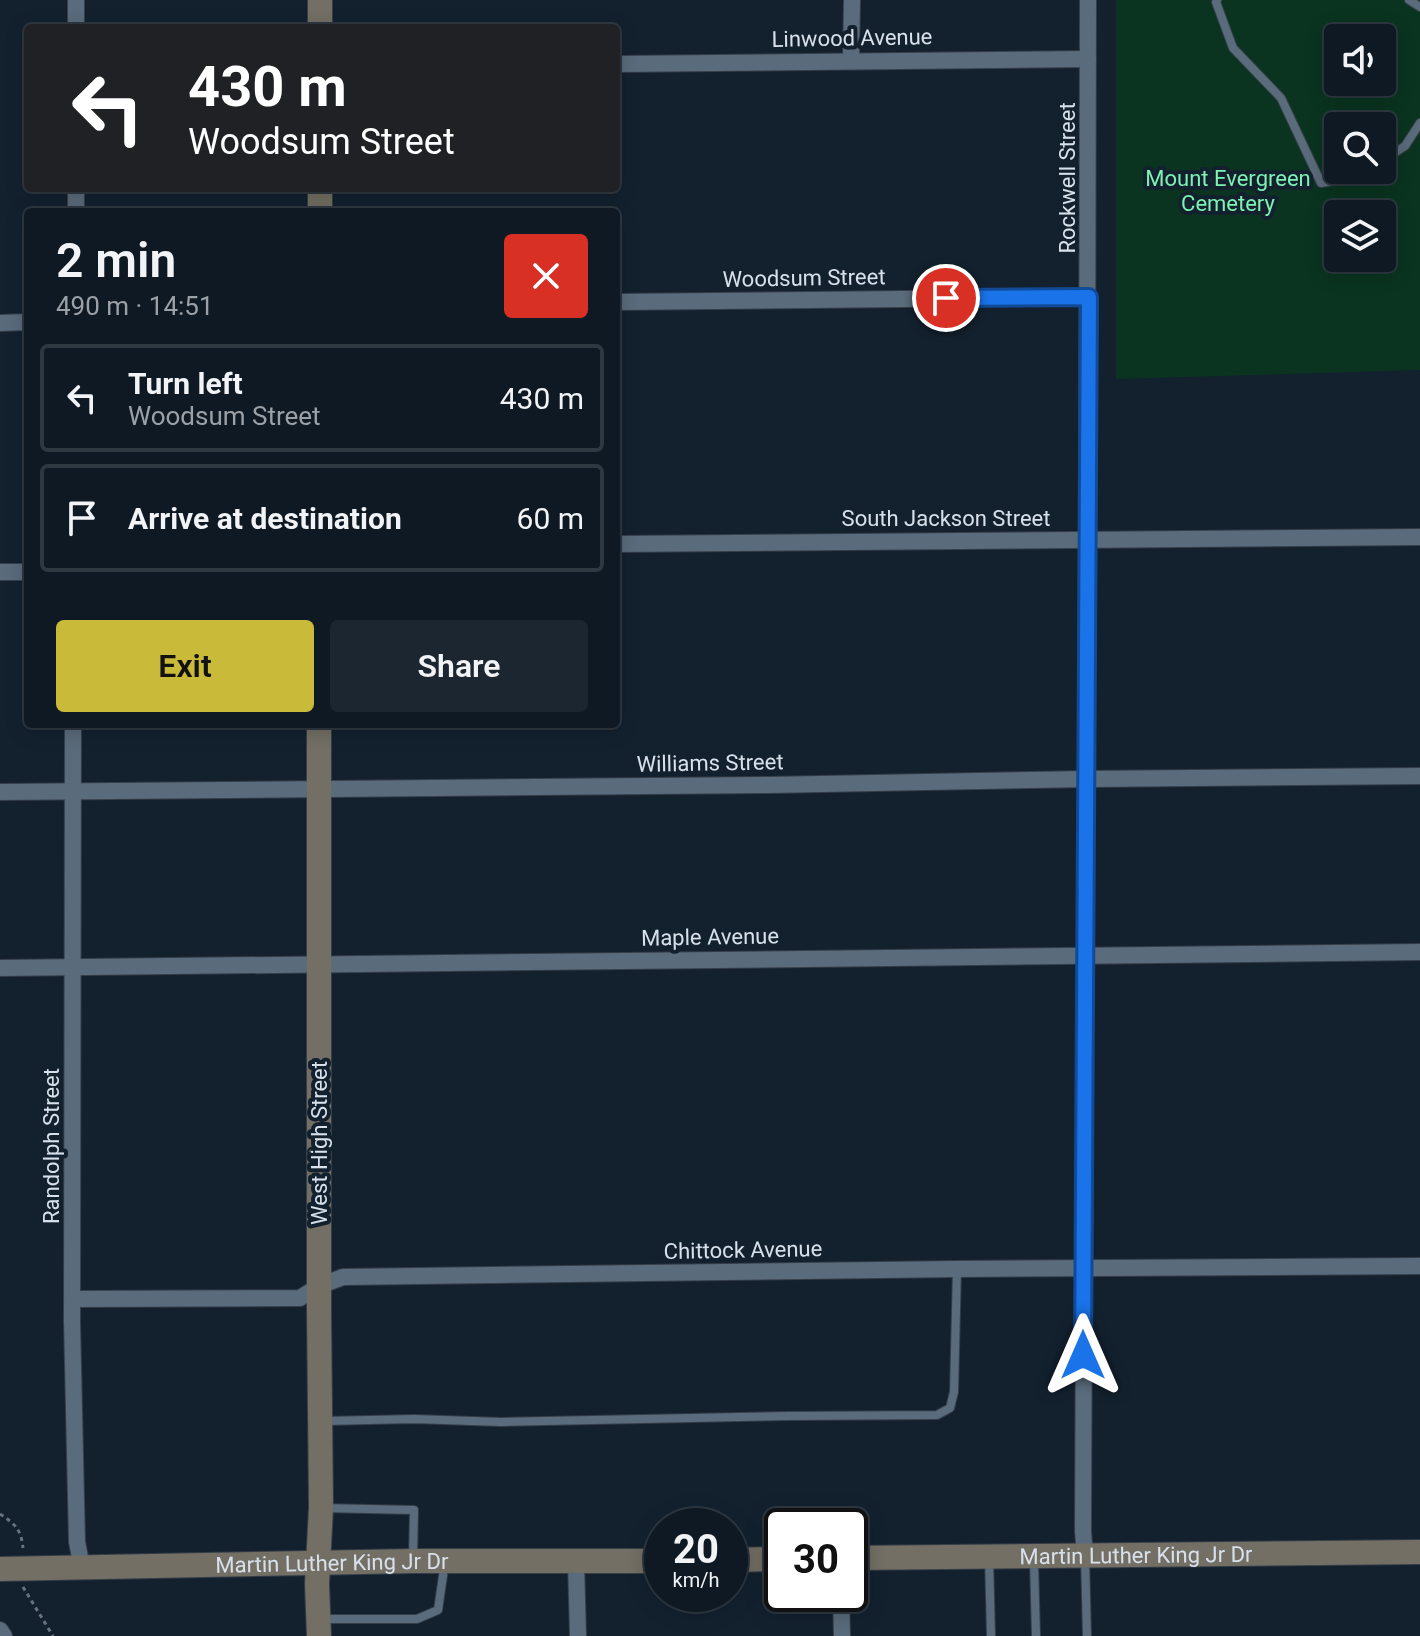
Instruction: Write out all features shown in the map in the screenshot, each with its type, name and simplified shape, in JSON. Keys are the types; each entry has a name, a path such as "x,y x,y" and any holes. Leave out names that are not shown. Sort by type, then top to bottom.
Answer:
{"main road":[{"path":"320,0 320,24"},
{"name":"West High Street","path":"318,1627 321,1508 319,728"},
{"name":"Martin Luther King Jr Dr","path":"868,1558 1420,1552"},
{"name":"Martin Luther King Jr Dr","path":"0,1569 413,1561 644,1561"}],"street":[{"path":"76,0 76,24"},
{"path":"851,60 852,0"},
{"name":"Rockwell Street","path":"1085,1556 1088,0"},
{"name":"Linwood Avenue","path":"620,64 1088,59"},
{"name":"Woodsum Street","path":"620,302 1089,297"},
{"path":"0,323 24,322"},
{"name":"South Jackson Street","path":"620,544 1420,537"},
{"path":"0,572 24,572"},
{"name":"Randolph Street","path":"73,728 72,1299 77,1542 82,1568"},
{"name":"Williams Street","path":"0,792 1420,776"},
{"name":"Maple Avenue","path":"0,968 1420,952"},
{"name":"Chittock Avenue","path":"72,1299 300,1298 319,1286 343,1277 1420,1266"},
{"path":"576,1562 578,1636"},
{"path":"841,1612 842,1636"},
{"path":"0,1630 4,1636"}],"lane":[{"path":"1217,0 1233,48 1281,98 1321,183 1324,182"},
{"path":"1409,0 1420,7"},
{"path":"1396,152 1405,146 1420,123"},
{"path":"319,1421 414,1419 501,1422 937,1415 950,1408 954,1392 957,1269"},
{"path":"321,1508 414,1510 413,1561"},
{"path":"1034,1556 1036,1636"},
{"path":"1085,1556 1087,1636"},
{"path":"989,1557 991,1636"},
{"path":"318,1627 417,1619 438,1610 445,1561"}],"path":[{"path":"0,1514 18,1526 23,1543"},
{"path":"23,1588 53,1636"}],"green space":[{"name":"Mount Evergreen Cemetery","path":"1116,0 1420,0 1420,370 1116,379"}],"route":[{"path":"946,298 1089,297 1083,1355"}]}
